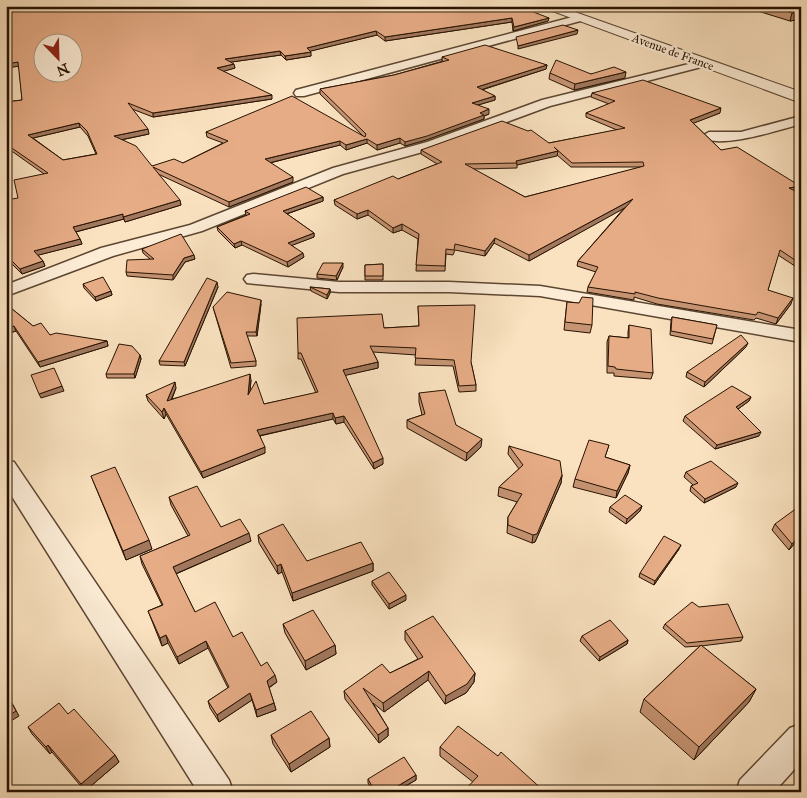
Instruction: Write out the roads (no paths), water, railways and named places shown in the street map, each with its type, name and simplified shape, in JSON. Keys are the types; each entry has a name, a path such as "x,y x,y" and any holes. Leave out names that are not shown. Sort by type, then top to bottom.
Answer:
{"street":[{"name":"Avenue de France","path":"544,6 801,98"},
{"path":"300,93 580,18"},
{"path":"6,291 107,252 196,228 338,171 432,144 546,103 705,63"},
{"path":"709,136 741,136 801,120"},
{"path":"253,279 339,287 449,286 540,291 801,336"},
{"path":"6,468 217,792"},
{"path":"752,792 801,739"}]}
